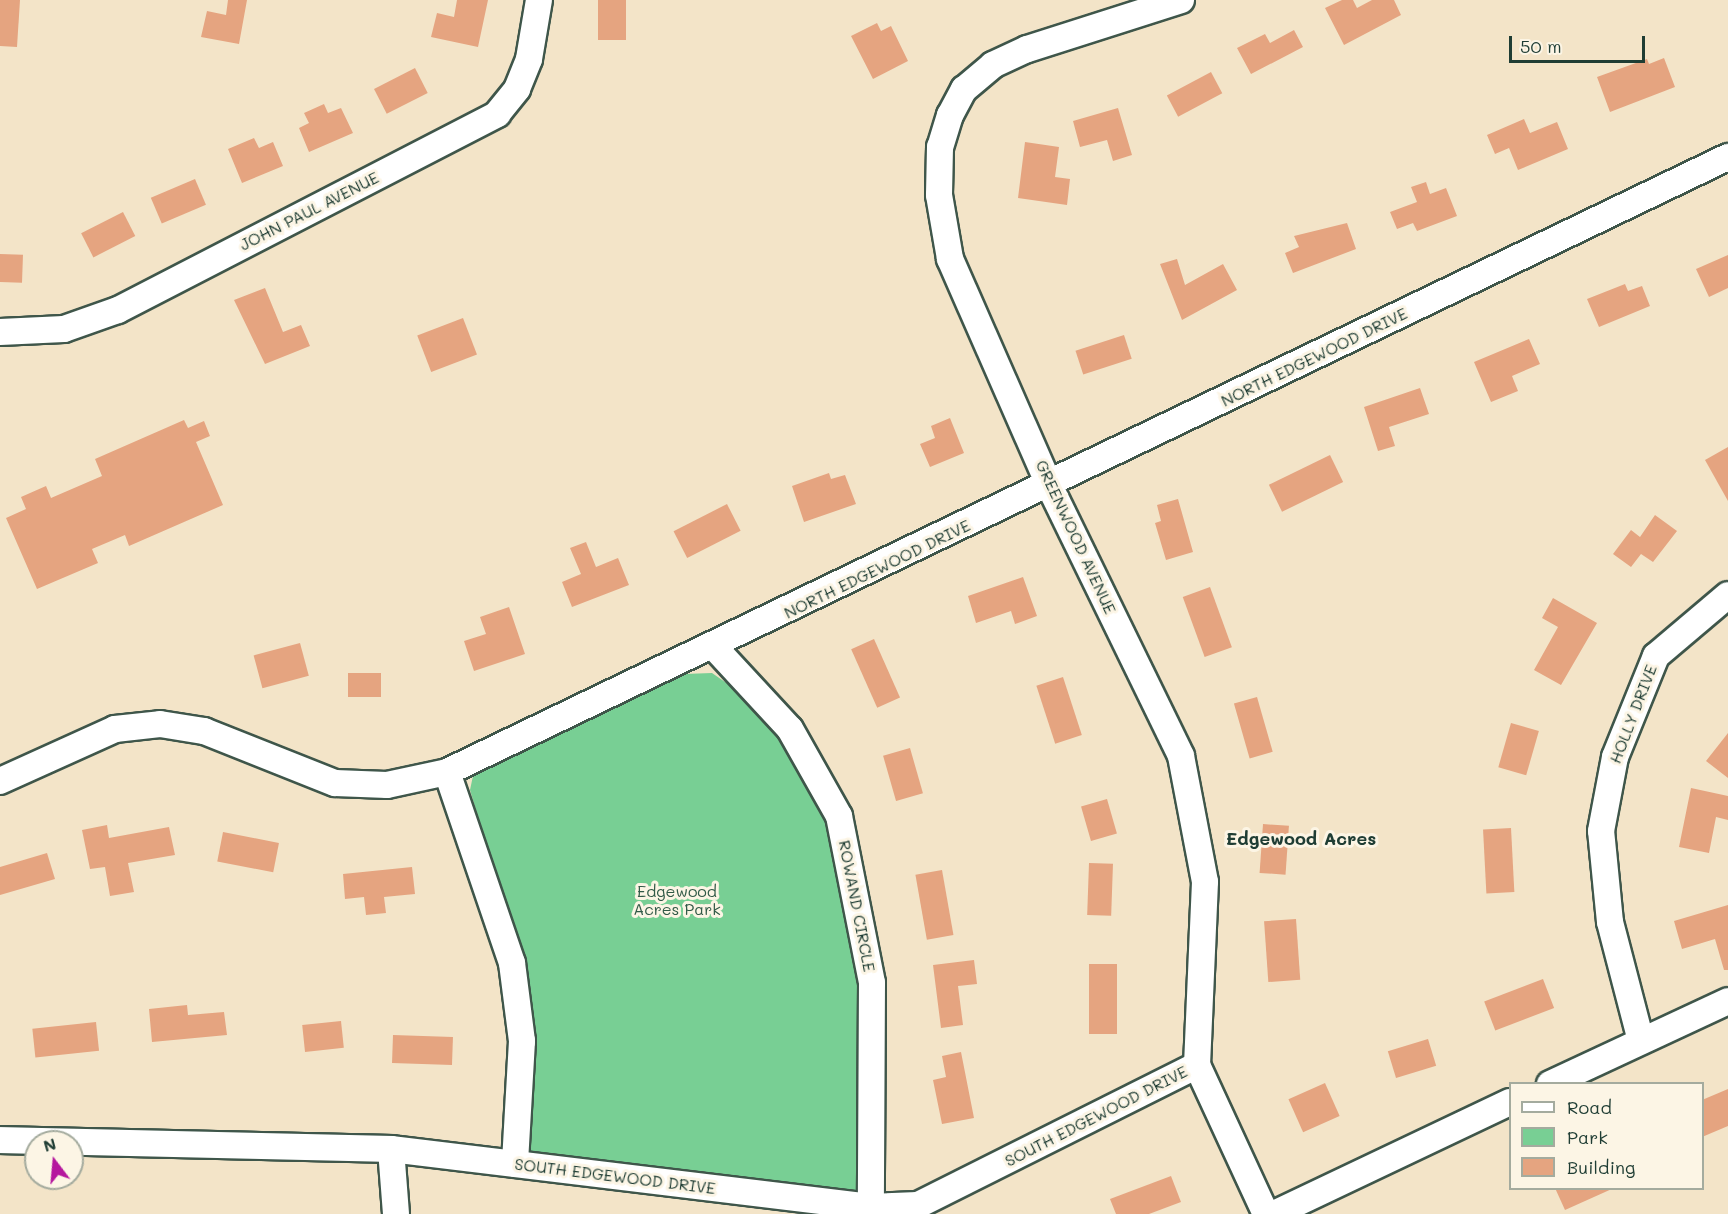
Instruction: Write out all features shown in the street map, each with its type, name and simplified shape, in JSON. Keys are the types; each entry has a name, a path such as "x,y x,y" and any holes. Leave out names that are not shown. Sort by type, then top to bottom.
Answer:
{"street":[{"name":"JOHN PAUL AVENUE","path":"0,332 64,329 118,309 497,114 517,89 529,59 539,0"},
{"name":"GREENWOOD AVENUE","path":"1181,0 1027,49 993,65 964,89 940,147 939,195 950,259 1049,485 1181,756 1205,882 1197,1065 1266,1214"},
{"name":"NORTH EDGEWOOD DRIVE","path":"0,781 116,729 160,724 204,731 335,783 387,785 447,772 715,648 1728,157"},
{"name":"HOLLY DRIVE","path":"1641,1041 1610,922 1601,831 1614,757 1656,656 1728,595"},
{"name":"ROWAND CIRCLE","path":"715,648 790,729 839,816 872,983 872,1207"},
{"path":"447,772 512,963 522,1041 515,1164"},
{"path":"1552,1082 1728,1001"},
{"name":"SOUTH EDGEWOOD DRIVE","path":"0,1140 391,1149 872,1207 920,1209 1197,1065"},
{"path":"1274,1214 1509,1102"},
{"path":"391,1149 396,1214"}],"green space":[{"name":"Edgewood Acres Park","path":"712,673 741,693 799,763 839,853 860,976 859,1190 843,1195 528,1151 534,1055 527,985 470,790 474,771 684,674"}],"building":[{"path":"0,0 20,0 17,47 0,46"},
{"path":"228,0 247,0 239,44 201,37 207,11 226,15"},
{"path":"457,0 488,0 478,47 431,37 437,13 454,17"},
{"path":"598,0 626,0 626,40 598,40"},
{"path":"1342,0 1353,0 1357,8 1372,0 1394,0 1401,15 1344,45 1325,8"},
{"path":"877,23 881,31 891,26 908,61 873,79 851,36"},
{"path":"1294,30 1303,47 1251,74 1237,48 1265,34 1270,43"},
{"path":"1664,58 1675,87 1610,112 1597,77 1647,59 1649,64"},
{"path":"415,68 428,93 387,114 374,89"},
{"path":"1211,72 1222,93 1178,117 1167,95"},
{"path":"324,104 328,113 341,108 353,133 309,152 299,128 309,123 304,113"},
{"path":"1118,108 1132,155 1113,161 1107,140 1080,147 1073,121"},
{"path":"1524,119 1530,133 1557,122 1568,149 1518,170 1509,148 1495,154 1487,135"},
{"path":"254,138 259,148 273,142 283,166 242,183 228,149"},
{"path":"1025,142 1059,147 1055,177 1070,179 1067,205 1018,198"},
{"path":"195,179 206,205 162,224 151,198"},
{"path":"1426,182 1430,194 1446,188 1457,216 1417,231 1413,223 1397,229 1390,212 1417,202 1411,187"},
{"path":"123,212 135,236 93,257 81,233"},
{"path":"1347,223 1356,249 1293,273 1285,253 1299,247 1294,236"},
{"path":"0,254 23,255 22,283 0,282"},
{"path":"1728,255 1728,288 1709,297 1696,269"},
{"path":"1177,259 1185,285 1223,264 1237,290 1182,320 1160,264"},
{"path":"1625,284 1628,291 1642,286 1650,306 1599,327 1587,299"},
{"path":"265,288 283,332 301,325 310,346 265,364 234,300"},
{"path":"463,318 477,354 431,372 417,336"},
{"path":"1124,335 1132,359 1083,375 1075,351"},
{"path":"1529,339 1540,364 1512,376 1518,391 1491,402 1474,362"},
{"path":"1420,388 1429,414 1389,427 1395,446 1378,451 1364,407"},
{"path":"950,418 964,453 930,467 920,444 935,438 931,426"},
{"path":"184,420 188,428 204,421 210,436 196,442 223,505 129,546 125,535 92,549 98,563 37,589 6,518 26,509 21,497 46,486 51,498 102,476 95,459"},
{"path":"1728,447 1728,501 1705,460"},
{"path":"1330,455 1343,482 1282,512 1269,485"},
{"path":"829,473 831,479 845,475 856,504 804,522 792,486"},
{"path":"1178,499 1193,552 1166,560 1155,523 1161,521 1157,505"},
{"path":"727,504 741,531 687,558 674,531"},
{"path":"1655,515 1677,531 1653,562 1641,554 1631,567 1613,554 1631,530 1640,537"},
{"path":"586,542 596,567 618,558 629,585 572,607 562,582 581,574 570,548"},
{"path":"1023,577 1037,616 1015,624 1011,611 976,623 968,596"},
{"path":"1210,587 1232,647 1205,657 1183,597"},
{"path":"1553,598 1597,623 1561,685 1534,670 1558,627 1542,618"},
{"path":"509,607 525,654 474,671 464,641 486,634 480,617"},
{"path":"874,639 900,697 877,708 851,649"},
{"path":"300,643 309,676 262,688 254,655"},
{"path":"348,673 381,673 381,697 348,697"},
{"path":"1063,677 1082,735 1055,744 1036,686"},
{"path":"1257,697 1273,752 1250,758 1234,704"},
{"path":"1511,723 1539,731 1526,775 1498,767"},
{"path":"1728,733 1728,778 1706,761"},
{"path":"910,748 923,793 896,801 883,756"},
{"path":"1691,788 1728,796 1728,820 1716,817 1709,853 1679,847"},
{"path":"1107,799 1117,834 1091,841 1081,806"},
{"path":"1263,824 1289,826 1286,875 1260,873"},
{"path":"107,825 109,838 169,827 175,855 128,863 134,892 110,896 105,867 90,869 82,830"},
{"path":"1511,828 1514,892 1486,893 1483,829"},
{"path":"223,832 279,843 273,872 217,861"},
{"path":"47,853 55,879 0,895 0,867"},
{"path":"1089,863 1113,864 1111,916 1087,915"},
{"path":"412,867 415,894 384,897 386,913 366,915 364,897 345,899 343,874"},
{"path":"942,870 953,935 927,940 915,875"},
{"path":"1728,905 1728,970 1724,970 1715,939 1682,949 1674,921"},
{"path":"1296,919 1300,980 1268,982 1264,921"},
{"path":"974,960 977,984 958,986 963,1025 941,1028 933,965"},
{"path":"1089,964 1117,964 1117,1034 1089,1034"},
{"path":"1543,979 1554,1008 1495,1031 1484,1002"},
{"path":"187,1005 188,1015 224,1012 227,1035 152,1042 149,1009"},
{"path":"341,1021 344,1048 305,1052 302,1025"},
{"path":"96,1022 99,1051 35,1058 32,1029"},
{"path":"393,1035 453,1037 452,1065 392,1063"},
{"path":"1428,1039 1436,1066 1396,1078 1388,1051"},
{"path":"961,1052 974,1118 942,1124 933,1080 946,1077 942,1056"},
{"path":"1325,1083 1340,1116 1303,1132 1288,1099"},
{"path":"1728,1089 1728,1126 1704,1136 1704,1099"},
{"path":"1171,1176 1181,1202 1149,1214 1116,1214 1110,1199"},
{"path":"1556,1190 1610,1190 1565,1210"}],"district":[{"name":"Edgewood Acres","path":"1301,838"}]}
